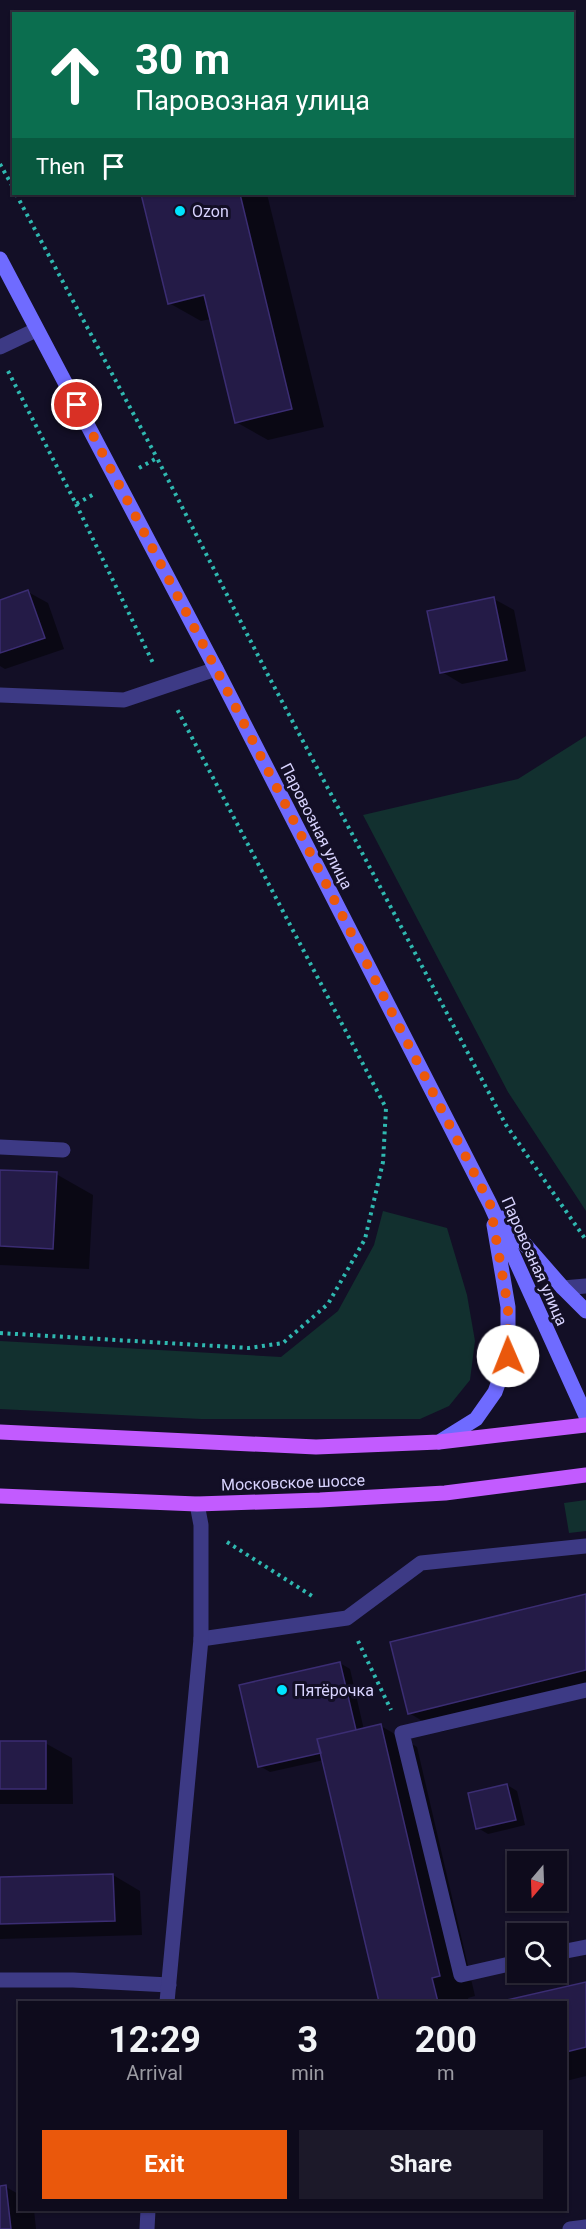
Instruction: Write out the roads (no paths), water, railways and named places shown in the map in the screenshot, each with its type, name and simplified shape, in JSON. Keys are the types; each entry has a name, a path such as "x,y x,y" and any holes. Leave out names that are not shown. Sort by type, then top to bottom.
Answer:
{"main road":[{"name":"Паровозная улица","path":"0,259 216,669 490,1204 586,1416"},
{"path":"490,1204 586,1311"},
{"path":"439,1442 476,1419 495,1392 508,1356 508,1307 490,1204"},
{"name":"Московское шоссе","path":"0,1432 316,1447 439,1442 586,1425"},
{"name":"Московское шоссе","path":"0,1496 197,1504 445,1493 586,1475"}],"street":[{"path":"0,347 36,330"},
{"path":"0,695 124,700 216,669"},
{"path":"0,1147 63,1150"},
{"path":"563,1288 586,1286"},
{"path":"167,2001 201,1639 201,1525 197,1504"},
{"path":"201,1639 347,1618 421,1563 586,1546"},
{"path":"507,1964 460,1975 402,1733 586,1690"},
{"path":"567,1951 586,1947"},
{"path":"0,1980 73,1980 169,1985"},
{"path":"147,2229 148,2211"},
{"path":"570,2229 586,2227"}],"place":[{"name":"Ozon","path":"180,211"},
{"name":"Пятёрочка","path":"282,1690"}]}
